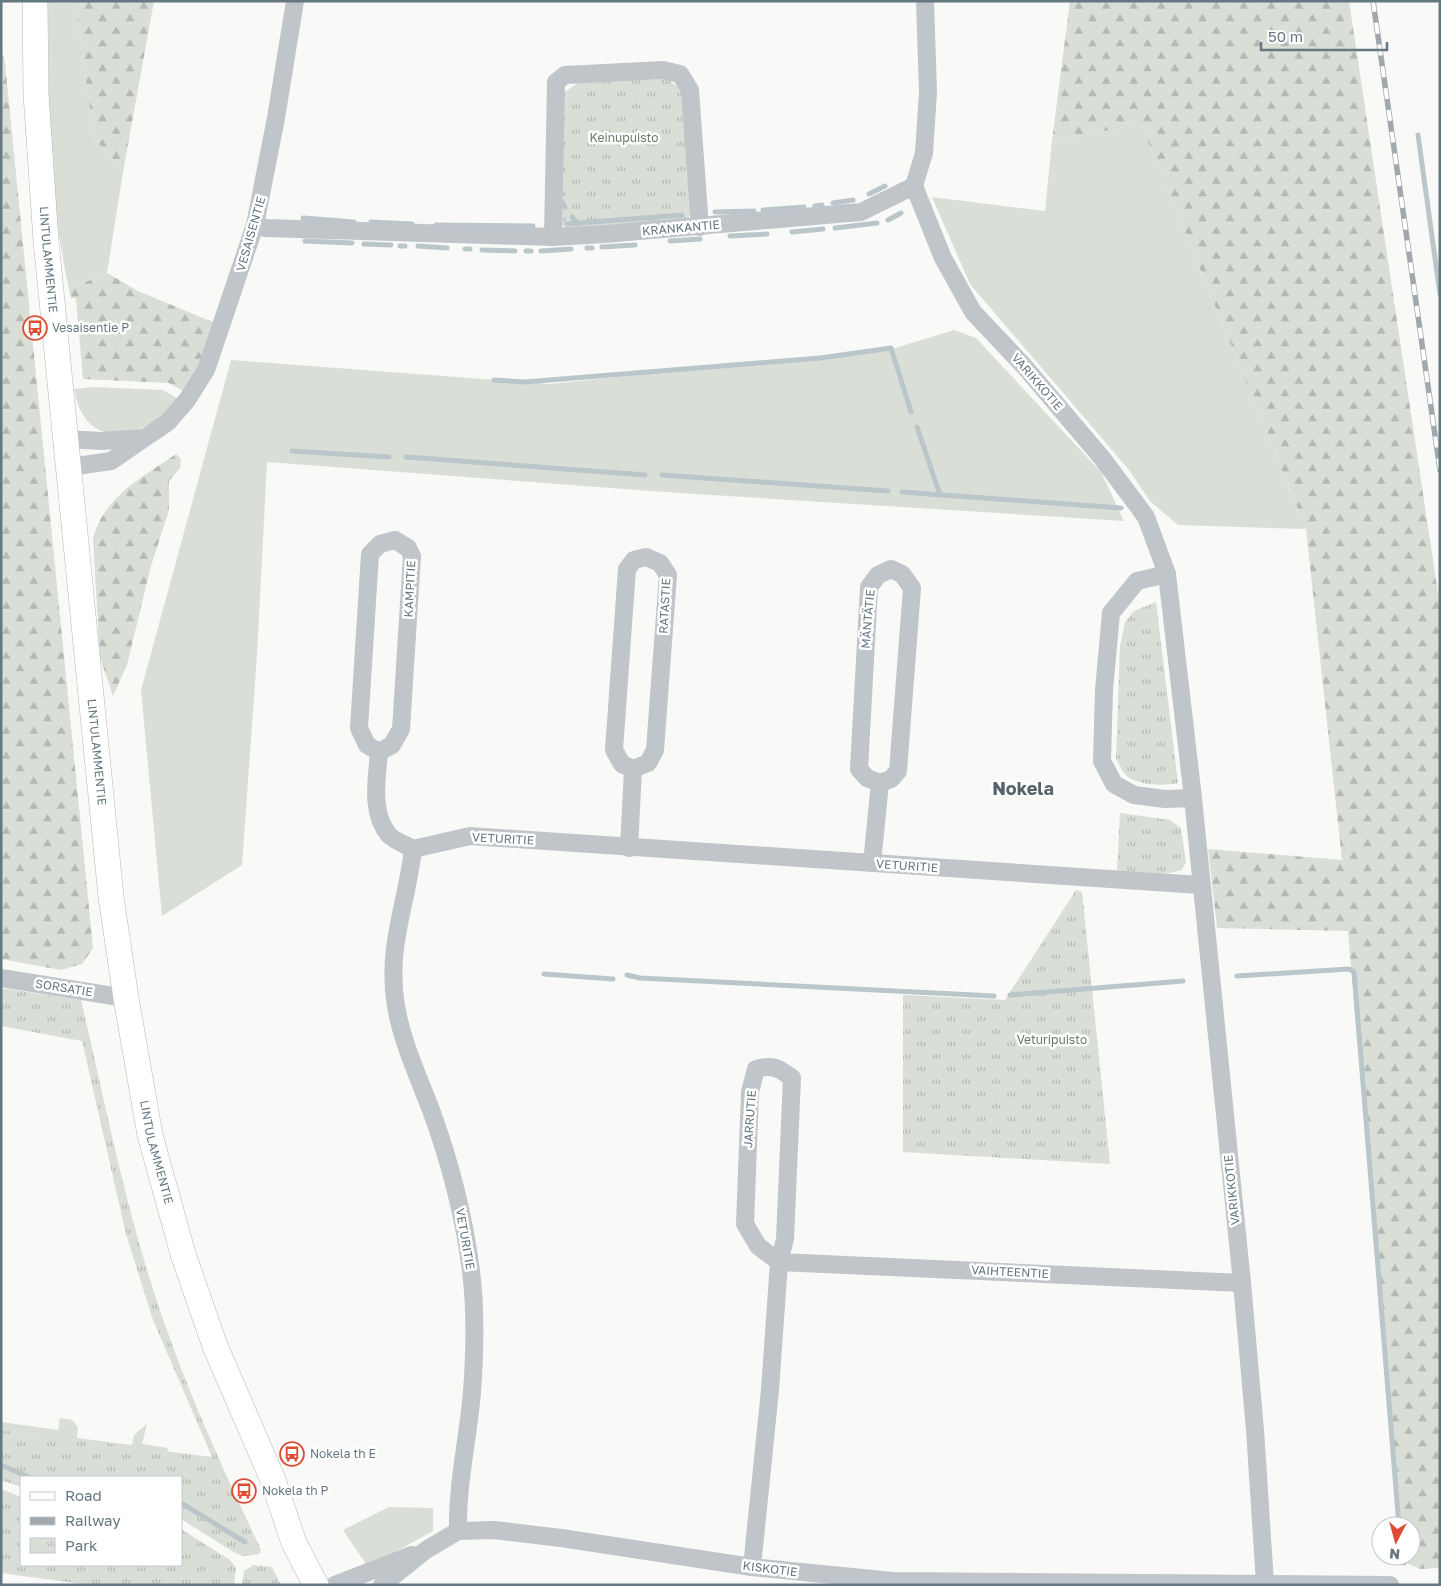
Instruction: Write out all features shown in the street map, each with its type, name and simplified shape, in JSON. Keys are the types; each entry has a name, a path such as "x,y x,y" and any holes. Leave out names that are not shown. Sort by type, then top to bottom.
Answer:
{"street":[{"name":"LINTULAMMENTIE","path":"35,1 36,94 46,241 111,897 126,998 150,1135 183,1254 215,1346 273,1480 294,1543 316,1585"},
{"name":"VESAISENTIE","path":"69,467 111,462 168,422 187,400 206,370 255,225 276,118 295,1"},
{"path":"914,186 924,153 927,100 925,1"},
{"path":"553,237 556,82 564,75 663,70 680,74 690,90 700,227"},
{"name":"KRANKANTIE","path":"255,225 266,228 553,237 700,227 861,212 914,186"},
{"name":"VARIKKOTIE","path":"914,186 943,258 972,312 1024,366 1093,447 1146,517 1167,574 1193,798 1200,886 1242,1283 1255,1430 1265,1583"},
{"name":"VESAISENTIE","path":"66,439 101,442 144,438"},
{"name":"KAMPITIE","path":"395,540 408,548 412,556 401,729 392,745 379,752 367,745 359,728 370,554 380,544 395,540"},
{"name":"RATASTIE","path":"646,557 660,563 668,575 655,750 648,763 633,769 622,764 614,750 627,569 634,560 646,557"},
{"name":"MÄNTÄTIE","path":"892,570 902,574 912,588 898,771 891,779 880,784 867,778 858,769 869,587 878,575 892,570"},
{"path":"1167,574 1137,581 1111,614 1104,690 1102,761 1114,784 1134,795 1165,799 1193,798"},
{"path":"379,752 376,795 380,821 390,836 413,849"},
{"path":"630,848 633,769"},
{"path":"872,863 880,784"},
{"name":"VETURITIE","path":"458,1531 458,1504 472,1393 474,1322 471,1272 450,1165 401,1030 396,1004 393,959 398,923 413,849 470,836 1200,886"},
{"name":"SORSATIE","path":"1,978 126,998"},
{"name":"JARRUTIE","path":"752,1567 770,1390 779,1262 785,1239 792,1078 779,1068 768,1065 756,1069 750,1092 745,1224 758,1246 779,1262"},
{"name":"VAIHTEENTIE","path":"779,1262 1242,1283"},
{"name":"LINTULAMMENTIE","path":"273,1480 309,1536 334,1585"},
{"name":"KISKOTIE","path":"382,1585 426,1550 458,1531 494,1530 562,1538 752,1567 893,1582 1390,1585"},
{"name":"KISKOTIE","path":"334,1585 426,1550"}],"green space":[{"path":"48,1 75,1 94,138 123,172 107,273 69,289 62,254 53,182"},
{"path":"75,1 154,1 123,172 94,138"},
{"path":"1070,1 1349,1 1440,607 1440,1568 1420,1569 1413,1566 1421,1566 1421,1516 1398,1516 1348,931 1217,928 1208,849 1342,860 1306,529 1141,124 1052,141"},
{"path":"1,47 5,63 93,948 82,964 61,970 1,959"},
{"name":"Keinupuisto","path":"669,80 684,92 691,213 687,220 569,231 561,224 561,98 565,92 579,82"},
{"path":"1141,124 1306,529 1178,525 1150,501 1129,470 970,284 932,197 1045,211 1052,141"},
{"path":"107,273 138,291 215,323 200,364 185,392 169,383 83,379 76,298 71,298 69,289"},
{"path":"954,330 976,338 1101,472 1124,521 665,492 267,462 257,655 242,865 162,916 141,690 231,360 549,384 892,349"},
{"path":"92,387 163,390 180,400 150,424 134,431 118,434 104,432 91,424 81,410 74,389"},
{"path":"176,454 181,459 180,468 169,481 169,510 151,566 127,665 113,696 100,657 93,539 98,524 115,500 126,489"},
{"path":"1156,602 1178,783 1165,785 1142,783 1129,777 1124,773 1116,759 1120,646 1125,622 1134,611"},
{"path":"1120,813 1170,820 1181,828 1186,862 1182,870 1164,874 1117,871"},
{"name":"Veturipuisto","path":"1076,890 1082,892 1110,1164 903,1152 903,995 1005,1000"},
{"path":"1,988 81,1000 117,1159 149,1277 184,1375 221,1463 261,1550 259,1554 243,1556 235,1553 182,1520 182,1476 20,1476 20,1487 1,1480 1,1430 212,1457 153,1320 126,1234 82,1041 1,1026"},
{"path":"60,1418 72,1420 78,1427 77,1438 132,1445 134,1435 147,1424 142,1444 168,1448 167,1452 1,1430 1,1422 58,1430"},
{"path":"1,1489 20,1497 20,1566 182,1566 182,1530 230,1560 236,1568 234,1585 90,1585 1,1573"},
{"path":"389,1507 433,1508 433,1531 368,1567 343,1530"},
{"path":"253,1565 272,1567 281,1585 242,1585 244,1571"}],"waterway":[{"path":"1418,135 1440,294"},
{"path":"869,194 885,186"},
{"path":"833,203 853,200"},
{"path":"563,203 565,207"},
{"path":"815,206 822,205"},
{"path":"763,210 804,207"},
{"path":"715,212 754,211"},
{"path":"888,220 901,213"},
{"path":"567,224 682,215"},
{"path":"572,217 578,224"},
{"path":"303,218 354,222"},
{"path":"371,222 412,224"},
{"path":"835,228 877,223"},
{"path":"436,225 533,226"},
{"path":"792,232 823,229"},
{"path":"730,236 767,234"},
{"path":"670,241 700,239"},
{"path":"305,241 352,243"},
{"path":"364,244 391,245"},
{"path":"602,247 635,245"},
{"path":"400,246 405,246"},
{"path":"418,246 447,248"},
{"path":"587,248 592,248"},
{"path":"465,249 470,249"},
{"path":"541,251 571,249"},
{"path":"482,250 515,251"},
{"path":"526,251 531,251"},
{"path":"494,380 525,382 820,358 891,348 911,412"},
{"path":"917,427 940,495"},
{"path":"292,451 389,457"},
{"path":"406,457 645,475"},
{"path":"662,475 888,491"},
{"path":"902,492 1121,508"},
{"path":"1237,976 1349,969 1354,972 1398,1516"},
{"path":"544,974 613,979"},
{"path":"627,975 640,978 994,996"},
{"path":"1010,995 1183,981"},
{"path":"1,1465 27,1476"},
{"path":"182,1504 245,1542"}],"railway":[{"path":"1373,1 1440,470"}],"place":[{"name":"Vesaisentie P","path":"35,328"},
{"name":"Nokela th E","path":"292,1454"},
{"name":"Nokela th P","path":"244,1491"}],"district":[{"name":"Nokela","path":"1023,789"}]}
